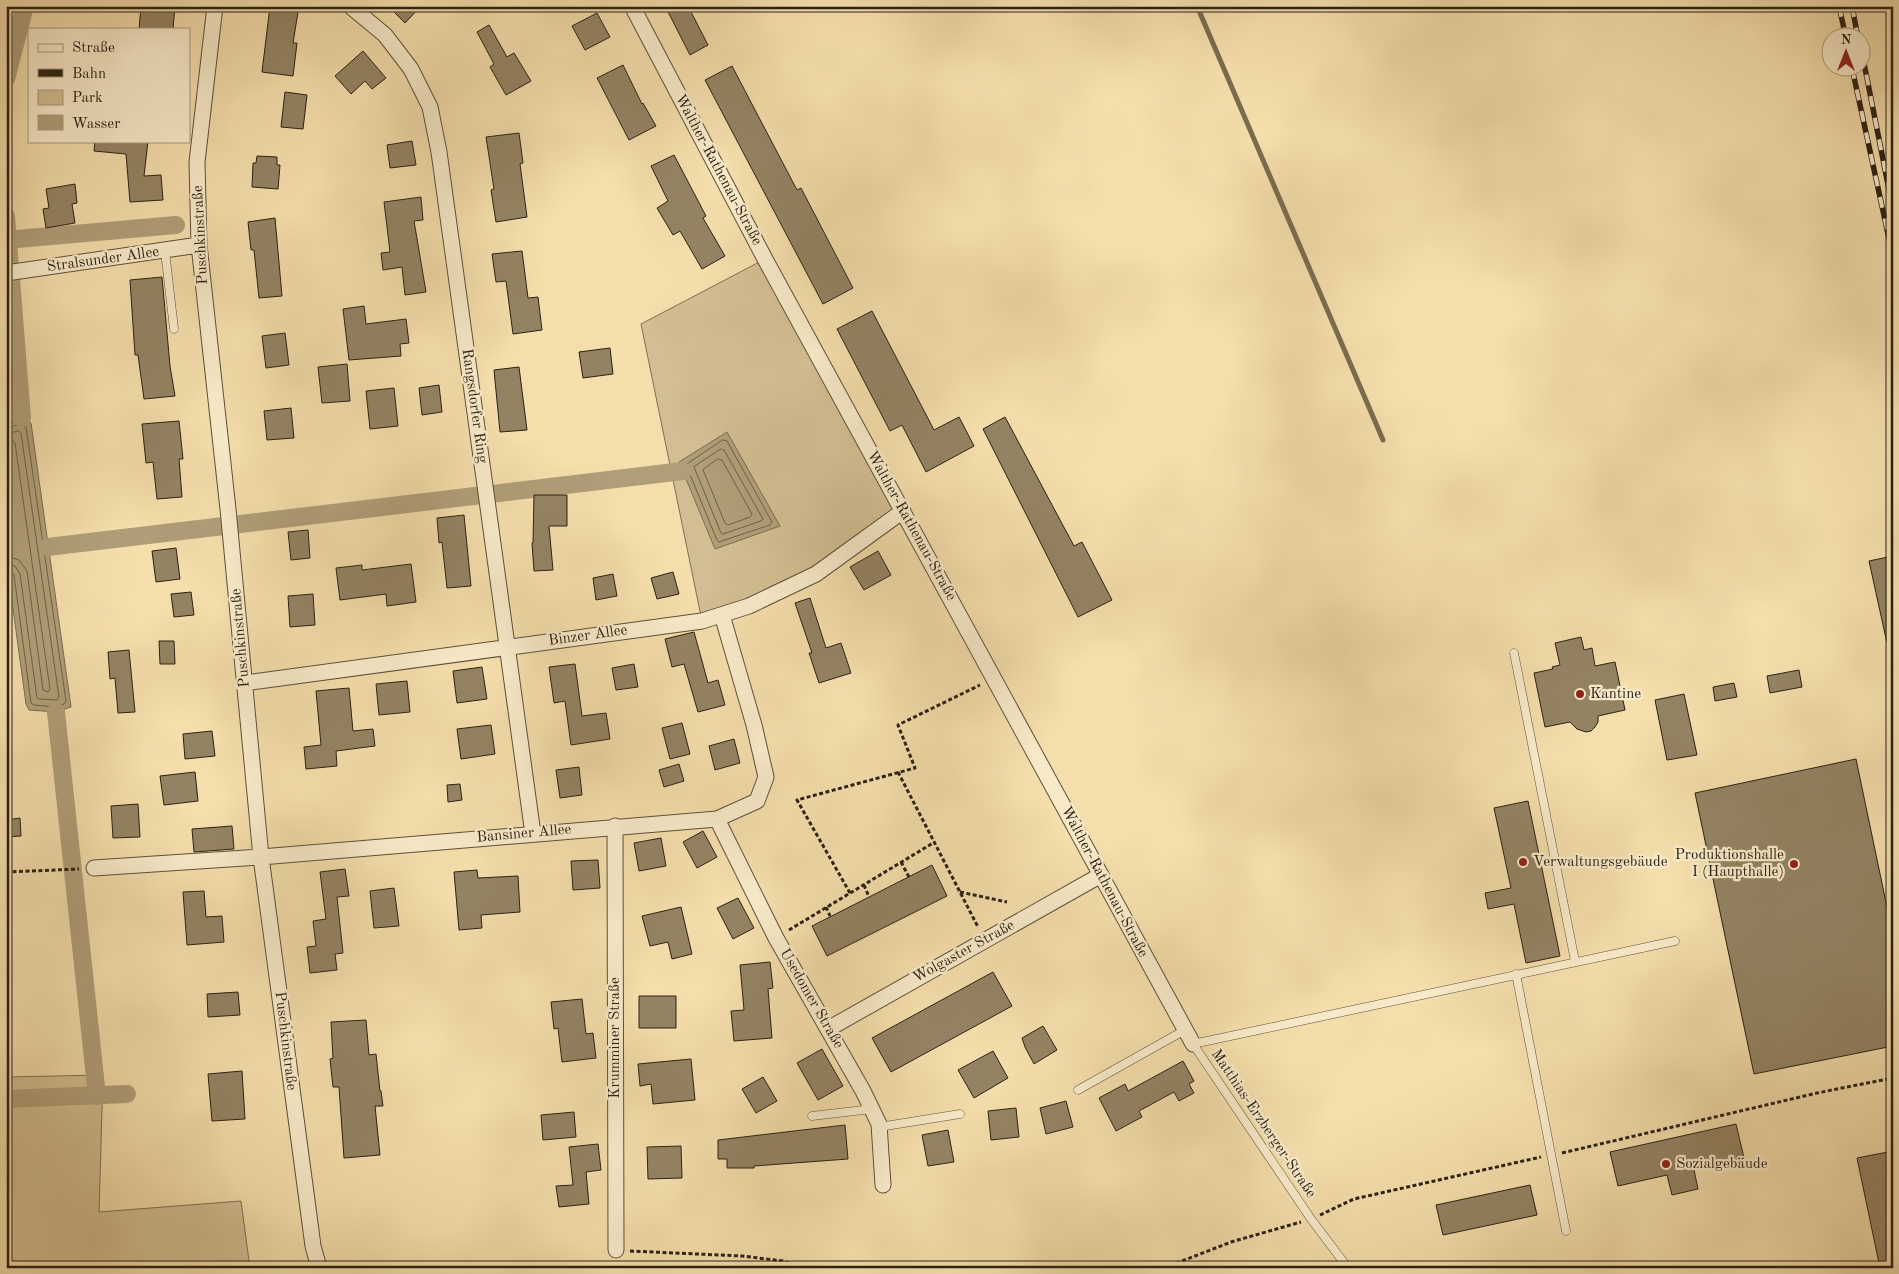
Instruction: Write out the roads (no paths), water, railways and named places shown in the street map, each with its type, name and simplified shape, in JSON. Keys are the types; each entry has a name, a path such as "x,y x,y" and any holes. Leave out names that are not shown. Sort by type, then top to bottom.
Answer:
{"street":[{"name":"Puschkinstraße","path":"214,6 197,162 199,246 228,509 261,857 313,1246 320,1268"},
{"name":"Rangsdorfer Ring","path":"350,6 385,35 411,69 430,107 439,152 533,834"},
{"name":"Walther-Rathenau-Straße","path":"632,6 765,259 1192,1044"},
{"name":"Stralsunder Allee","path":"6,274 199,246"},
{"name":"Binzer Allee","path":"245,683 702,621 749,606 816,574 902,511"},
{"name":"Bansiner Allee","path":"94,868 261,857 614,826 717,819 757,801 766,776 754,725 722,615"},
{"name":"Usedomer Straße","path":"717,819 776,938 872,1109 879,1127 882,1185"},
{"name":"Krumminer Straße","path":"614,826 616,1250"},
{"name":"Wolgaster Straße","path":"828,1029 1101,875"}],"lane":[{"path":"165,251 174,330"},
{"path":"1514,653 1575,962"},
{"path":"1192,1044 1674,940"},
{"path":"1516,974 1566,1231"},
{"path":"1078,1090 1185,1030"},
{"name":"Matthias-Erzberger-Straße","path":"1192,1044 1311,1219 1348,1268"},
{"path":"812,1116 872,1109"},
{"path":"879,1127 960,1114"}],"water":[{"path":"22,418 31,423 71,707 56,712 29,710 26,704 6,557 6,423"},
{"path":"727,432 780,526 715,549 679,462"}],"waterway":[{"path":"6,79 25,6"},
{"path":"1197,6 1383,440"},
{"path":"6,216 22,418"},
{"path":"6,240 176,225"},
{"path":"48,547 683,471"},
{"path":"56,712 97,1096"},
{"path":"6,1099 127,1094"}],"railway":[{"path":"1839,6 1844,28"},
{"path":"1852,6 1856,28"},
{"path":"1854,78 1893,257"},
{"path":"1867,78 1893,210"}],"place":[{"name":"Kantine","path":"1580,694"},
{"name":"Verwaltungsgebäude","path":"1523,862"},
{"name":"Produktionshalle I (Haupthalle)","path":"1794,864"},
{"name":"Sozialgebäude","path":"1666,1164"}]}
